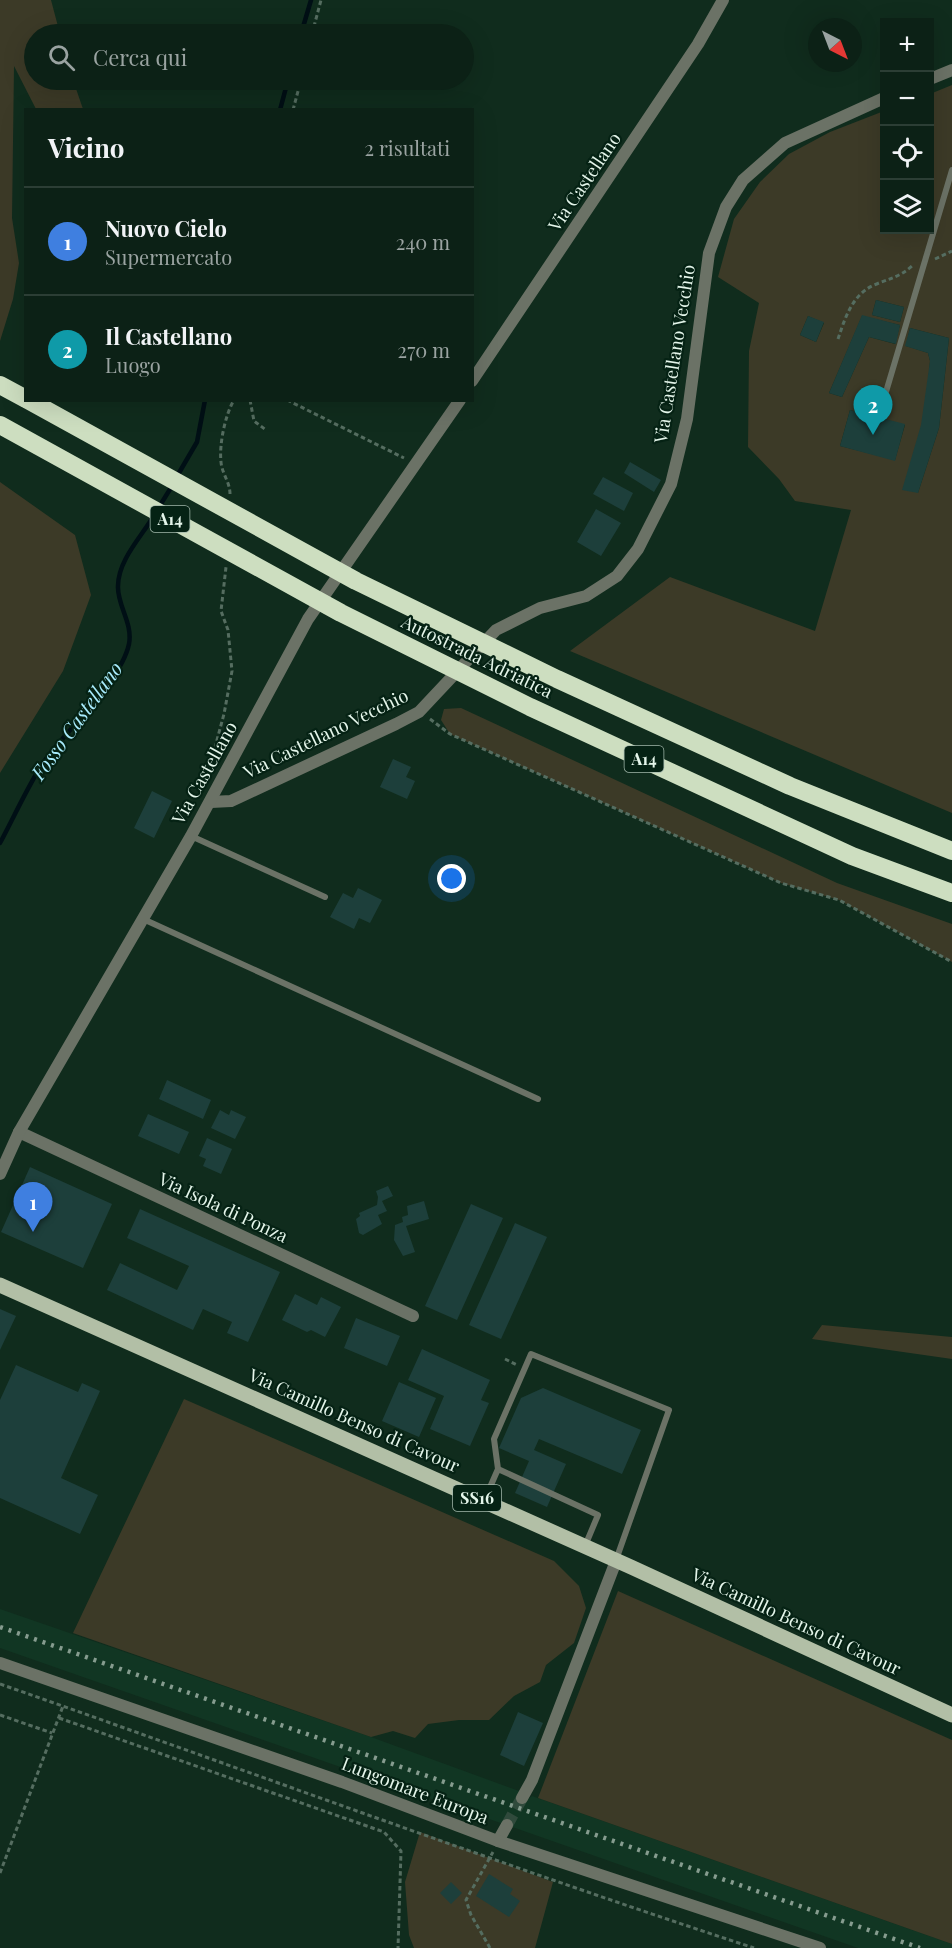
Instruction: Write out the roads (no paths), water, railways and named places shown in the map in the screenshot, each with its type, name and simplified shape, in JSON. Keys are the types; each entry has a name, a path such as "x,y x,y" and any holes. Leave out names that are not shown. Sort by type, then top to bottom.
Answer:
{"highway":[{"name":"Autostrada Adriatica","path":"0,385 24,398"},
{"name":"Autostrada Adriatica","path":"31,402 388,597 556,679 790,786 952,851"},
{"name":"Autostrada Adriatica","path":"0,425 341,613 530,707 852,856 952,893"}],"main road":[{"name":"Via Camillo Benso di Cavour","path":"0,1285 585,1546 952,1715"}],"street":[{"name":"Via Castellano","path":"474,378 698,44 723,0"},
{"path":"934,78 952,70"},
{"name":"Via Castellano Vecchio","path":"211,802 231,801 419,711 496,630 540,608 586,596 617,576 638,549 671,484 687,419 709,253 726,207 743,180 785,143 880,100"},
{"name":"Via Castellano","path":"0,1174 19,1132 211,802 308,619 459,402"},
{"name":"Via Isola di Ponza","path":"19,1132 413,1316"},
{"path":"522,1798 532,1780 616,1561"},
{"name":"Lungomare Europa","path":"0,1663 342,1782 498,1841 820,1948"},
{"path":"498,1841 507,1825"}],"lane":[{"path":"880,412 952,170"},
{"path":"191,836 325,897"},
{"path":"143,919 538,1099"},
{"path":"484,1501 498,1469 494,1440 531,1354 669,1410 616,1561"},
{"path":"498,1469 598,1515 585,1546"}],"waterway":[{"name":"Fosso Castellano","path":"304,24 311,0"},
{"name":"Fosso Castellano","path":"281,108 285,90"},
{"name":"Fosso Castellano","path":"176,478 197,442 205,402"},
{"name":"Fosso Castellano","path":"159,507 172,486"},
{"name":"Fosso Castellano","path":"0,843 41,766 103,691 124,659 130,636 118,593 119,576 126,558 155,514"}],"tunnel":[{"path":"507,1825 522,1798"}],"railway":[{"path":"0,1627 920,1948"}],"place":[{"name":"Il Castellano","path":"873,435"},
{"name":"Nuovo Cielo","path":"33,1232"}]}
